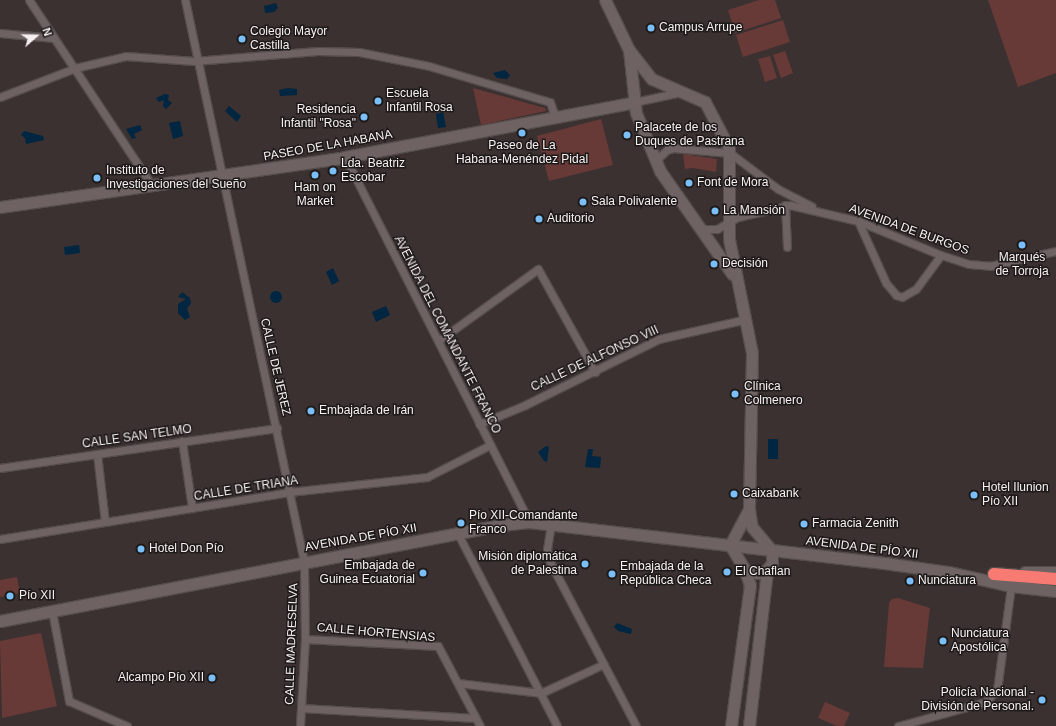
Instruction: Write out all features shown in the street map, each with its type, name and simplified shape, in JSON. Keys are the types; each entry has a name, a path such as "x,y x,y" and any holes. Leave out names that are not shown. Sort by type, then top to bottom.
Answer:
{"highway":[{"path":"994,574 1056,579"}],"main road":[{"path":"605,0 629,50 649,77 708,106 726,139 730,153 728,224 737,284 747,319 752,353 749,509 747,526 730,545 746,570 750,585 731,726"},
{"path":"629,50 636,113 655,161 666,182 701,229 737,284"},
{"name":"PASEO DE LA HABANA","path":"0,207 345,157 556,119 635,102"},
{"name":"AVENIDA DE PÍO XII","path":"0,621 304,562 529,522 949,572 994,574 1056,572"},
{"path":"747,526 772,551 772,564 767,570 749,726"},
{"path":"746,570 757,573 767,570"},
{"name":"AVENIDA DE PÍO XII","path":"949,572 1011,586 1056,591"}],"street":[{"path":"29,0 152,186"},
{"name":"CALLE DE JEREZ","path":"185,0 277,428 304,562"},
{"path":"0,33 54,38"},
{"path":"0,97 75,68 126,56 198,61 318,51 359,52 428,66 550,102 556,119"},
{"path":"635,102 681,92"},
{"path":"655,161 667,150 673,148 730,153 778,189 825,212"},
{"name":"AVENIDA DEL COMANDANTE FRANCO","path":"345,157 529,522"},
{"path":"701,229 717,229 741,216 785,205 825,212"},
{"path":"785,205 787,246"},
{"name":"AVENIDA DE BURGOS","path":"825,212 858,221 941,255 969,264 990,266 1056,251"},
{"path":"858,221 886,283 896,295 906,295 916,289 941,255"},
{"path":"438,341 538,269 594,372"},
{"name":"CALLE DE ALFONSO VIII","path":"479,424 594,372 659,339 747,319"},
{"name":"CALLE SAN TELMO","path":"0,468 277,428"},
{"path":"182,441 192,508"},
{"name":"CALLE DE TRIANA","path":"0,539 289,492 427,477 490,445"},
{"path":"97,454 105,522"},
{"path":"551,524 547,550 550,562 636,726"},
{"path":"458,534 557,726"},
{"name":"CALLE MADRESELVA","path":"300,726 305,639 304,562"},
{"path":"898,726 985,702 997,690 1003,656 1011,586"},
{"path":"52,611 69,701 127,726"},
{"name":"CALLE HORTENSIAS","path":"305,639 438,646 480,726"},
{"path":"458,683 541,693 604,664"},
{"path":"301,708 476,718"},
{"path":"926,718 928,726"}],"shaded area":[{"path":"759,0 775,0 781,18 735,33 728,10"},
{"path":"988,0 1056,0 1056,73 1018,87"},
{"path":"783,20 790,42 743,57 736,35"},
{"path":"785,51 793,73 781,78 773,55"},
{"path":"770,56 777,78 765,82 758,59"},
{"path":"473,88 545,108 546,111 481,125"},
{"path":"601,119 613,165 549,181 537,136"},
{"path":"683,154 717,159 716,172 693,168 685,169"},
{"path":"17,577 20,593 0,597 0,580"},
{"path":"898,598 930,608 923,668 884,667 889,603 892,599"},
{"path":"41,633 57,706 2,718 0,641"},
{"path":"825,702 850,713 844,726 837,726 818,718"}],"water":[{"path":"276,3 278,8 274,12 265,13 264,6"},
{"path":"505,70 510,75 507,79 497,78 493,73"},
{"path":"288,88 297,89 297,95 280,96 279,90"},
{"path":"165,94 169,95 168,100 172,103 166,109 163,106 164,100 159,102 156,98"},
{"path":"229,106 241,116 237,122 225,111"},
{"path":"443,112 446,127 438,128 436,114"},
{"path":"180,121 183,136 173,139 169,123"},
{"path":"140,125 142,130 134,134 136,138 132,139 126,129"},
{"path":"24,131 43,136 44,140 26,144 25,138 21,135"},
{"path":"79,245 80,253 65,255 64,247"},
{"path":"333,268 339,281 332,285 326,272"},
{"path":"274,291 278,291 282,297 278,303 274,303 270,299 270,295"},
{"path":"182,292 190,298 191,304 187,308 190,317 185,320 178,313 178,304 186,299 178,297"},
{"path":"386,306 390,315 376,322 372,312"},
{"path":"768,439 778,439 778,459 768,459"},
{"path":"546,446 549,447 547,462 544,461 538,452"},
{"path":"588,449 593,449 592,456 601,457 600,468 585,467"},
{"path":"617,623 632,629 631,634 618,631 614,627"}],"place":[{"name":"Campus Arrupe","path":"651,28"},
{"name":"Colegio Mayor Castilla","path":"242,39"},
{"name":"Escuela Infantil Rosa","path":"378,101"},
{"name":"Residencia Infantil \"Rosa\"","path":"364,117"},
{"name":"Paseo de La Habana-Menéndez Pidal","path":"522,133"},
{"name":"Palacete de los Duques de Pastrana","path":"627,135"},
{"name":"Lda. Beatriz Escobar","path":"333,171"},
{"name":"Ham on Market","path":"315,175"},
{"name":"Instituto de Investigaciones del Sueño","path":"97,178"},
{"name":"Font de Mora","path":"689,183"},
{"name":"Sala Polivalente","path":"583,202"},
{"name":"La Mansión","path":"715,211"},
{"name":"Auditorio","path":"539,219"},
{"name":"Marqués de Torroja","path":"1022,245"},
{"name":"Decisión","path":"714,264"},
{"name":"Clínica Colmenero","path":"735,394"},
{"name":"Embajada de Irán","path":"311,411"},
{"name":"Caixabank","path":"734,494"},
{"name":"Hotel Ilunion Pío XII","path":"974,495"},
{"name":"Pío XII-Comandante Franco","path":"461,523"},
{"name":"Farmacia Zenith","path":"804,524"},
{"name":"Hotel Don Pío","path":"141,549"},
{"name":"Misión diplomática de Palestina","path":"585,564"},
{"name":"El Chaflan","path":"727,572"},
{"name":"Embajada de Guinea Ecuatorial","path":"423,573"},
{"name":"Embajada de la República Checa","path":"612,574"},
{"name":"Nunciatura","path":"910,581"},
{"name":"Pío XII","path":"10,596"},
{"name":"Nunciatura Apostólica","path":"943,641"},
{"name":"Alcampo Pío XII","path":"212,678"},
{"name":"Policía Nacional - División de Personal.","path":"1042,700"}]}
